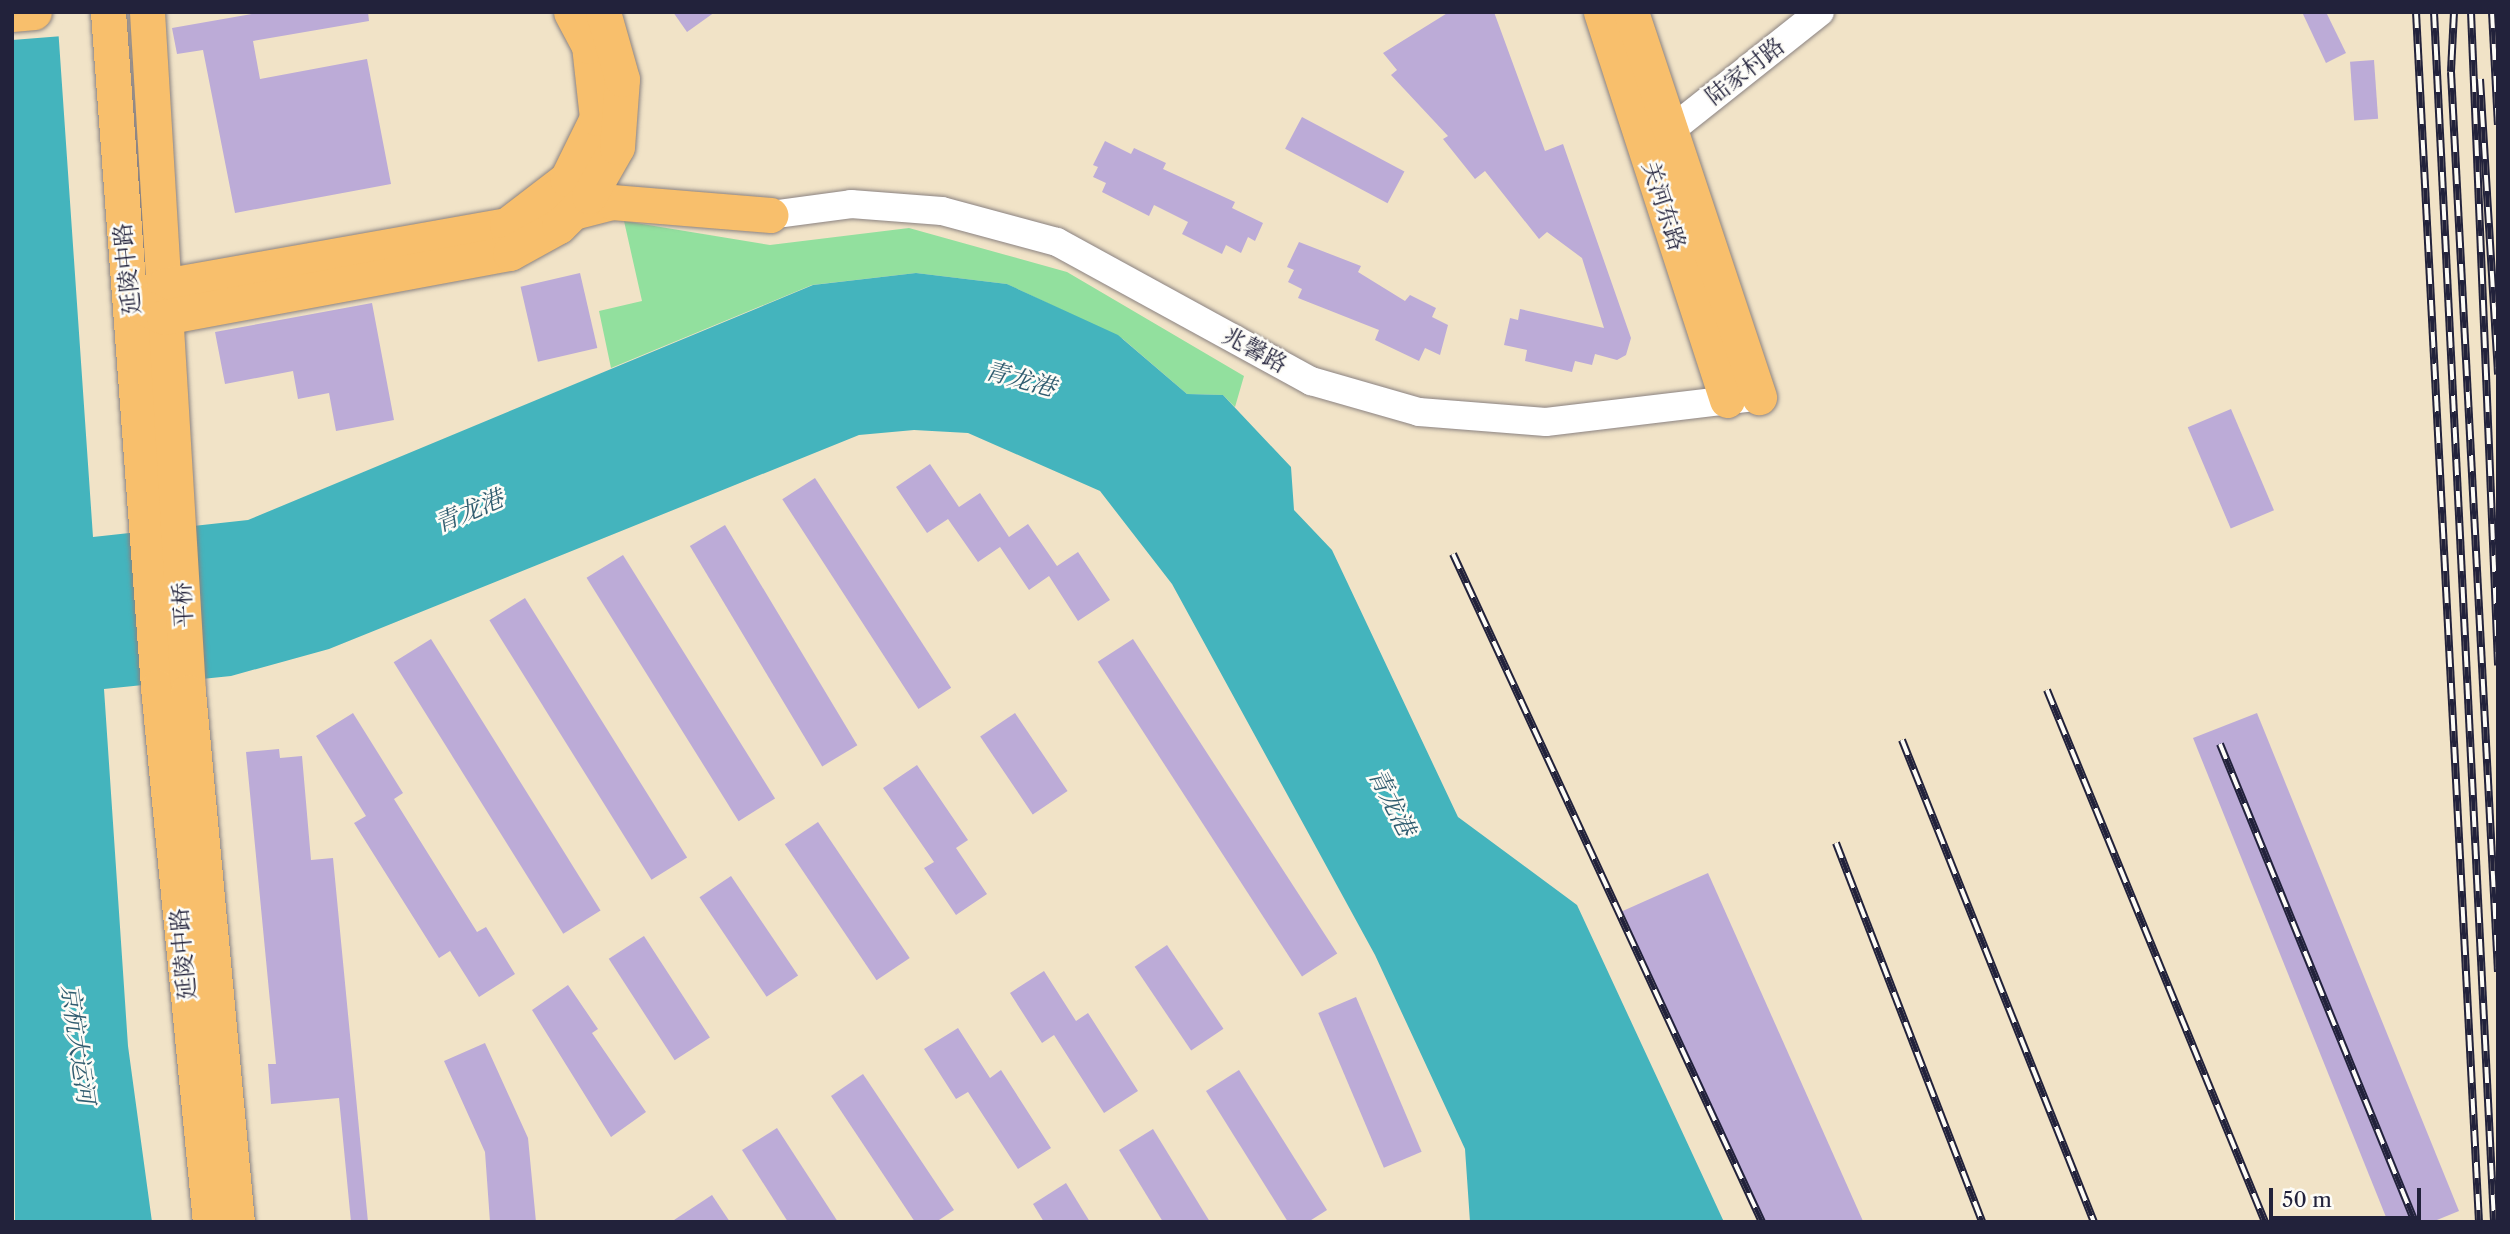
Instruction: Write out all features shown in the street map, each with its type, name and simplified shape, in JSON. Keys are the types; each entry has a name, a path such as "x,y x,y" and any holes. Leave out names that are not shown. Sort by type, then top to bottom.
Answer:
{"main road":[{"path":"12,14 34,12"},
{"name":"延陵中路","path":"108,12 132,303 163,522"},
{"name":"延陵中路","path":"147,12 164,302 163,522"},
{"path":"164,302 506,225 568,179 597,118 589,46 571,12"},
{"path":"573,212 617,147 622,79 603,12"},
{"name":"关河东路","path":"1601,12 1743,398"},
{"name":"关河东路","path":"1631,12 1671,130 1743,398"},
{"path":"132,303 164,302 510,253 573,212 612,202 769,215"},
{"name":"平桥","path":"163,522 173,689"},
{"name":"延陵中路","path":"173,689 203,1158 210,1222"},
{"name":"延陵中路","path":"173,689 237,1222"}],"street":[{"name":"陆家村路","path":"1671,130 1819,12"},
{"name":"兆馨路","path":"769,215 851,204 942,211 1057,242 1311,381 1419,412 1546,422 1743,398"}],"green space":[{"path":"624,221 770,245 909,228 1067,272 1244,376 1235,407 1223,395 1187,394 1123,339 1007,284 916,273 812,285 611,368 599,311 642,301"}],"water":[{"path":"12,12 57,12 93,537 248,520 813,285 916,273 1007,284 1118,335 1187,394 1223,395 1291,467 1294,510 1332,550 1458,817 1577,905 1724,1222 1470,1222 1465,1149 1375,955 1172,584 1100,491 968,433 914,430 859,435 329,649 231,676 104,689 128,1046 152,1222 15,1222"}],"pier":[{"path":"12,12 61,12 63,36 12,40"}],"building":[{"path":"263,12 368,12 369,21 253,41 260,79 367,59 391,184 235,213 203,50 177,54 172,28"},
{"path":"673,12 715,12 687,32"},
{"path":"1449,12 1494,12 1545,151 1563,144 1631,338 1626,355 1617,360 1595,354 1592,365 1575,361 1572,372 1525,361 1527,350 1504,345 1510,318 1518,320 1520,309 1604,328 1582,258 1547,232 1539,239 1485,171 1475,179 1443,139 1448,136 1391,75 1397,70 1383,53"},
{"path":"2302,12 2326,12 2346,53 2326,63"},
{"path":"2374,60 2378,119 2354,121 2350,62"},
{"path":"1302,117 1404,171 1388,203 1285,149"},
{"path":"1105,141 1131,154 1134,148 1166,163 1163,169 1235,202 1232,208 1263,223 1255,241 1248,237 1241,253 1226,245 1222,254 1182,234 1188,222 1154,205 1149,216 1102,192 1106,183 1093,177 1098,167 1093,165"},
{"path":"1299,242 1361,266 1358,272 1405,301 1410,295 1436,308 1432,317 1448,325 1440,355 1425,348 1419,361 1375,340 1379,330 1298,298 1302,289 1288,282 1294,270 1287,267"},
{"path":"580,273 597,348 538,362 521,287"},
{"path":"372,303 394,420 336,431 329,393 298,399 293,371 225,384 215,332"},
{"path":"2231,409 2274,510 2231,529 2188,427"},
{"path":"930,464 959,507 980,493 1009,537 1028,524 1057,566 1078,552 1110,600 1078,621 1049,576 1029,590 1000,547 978,562 948,519 927,533 896,487"},
{"path":"815,478 951,688 918,709 782,499"},
{"path":"725,525 857,745 822,766 690,546"},
{"path":"623,555 775,798 739,821 587,578"},
{"path":"525,598 687,858 652,880 489,620"},
{"path":"431,639 601,910 563,934 394,662"},
{"path":"1133,639 1337,954 1302,976 1098,662"},
{"path":"353,713 403,793 394,799 477,932 486,927 515,974 479,997 450,951 439,958 354,823 366,816 316,736"},
{"path":"1015,713 1068,791 1033,814 980,736"},
{"path":"2257,713 2459,1211 2432,1222 2388,1222 2193,738"},
{"path":"279,749 280,758 302,756 311,860 333,858 368,1222 351,1222 339,1098 271,1104 268,1064 276,1064 246,752"},
{"path":"917,765 968,840 956,848 987,894 956,915 924,868 934,862 883,788"},
{"path":"818,822 910,958 877,980 785,844"},
{"path":"1708,873 1863,1222 1760,1222 1622,911"},
{"path":"731,876 798,975 767,997 699,897"},
{"path":"644,936 710,1037 675,1060 609,959"},
{"path":"1167,945 1223,1029 1191,1051 1135,967"},
{"path":"1044,971 1076,1021 1088,1013 1138,1091 1104,1113 1054,1035 1042,1043 1010,993"},
{"path":"568,985 598,1029 592,1033 646,1112 611,1137 532,1010"},
{"path":"1356,997 1422,1152 1384,1168 1318,1013"},
{"path":"958,1028 990,1078 1001,1070 1051,1148 1018,1169 968,1092 956,1099 924,1049"},
{"path":"485,1043 528,1138 536,1222 490,1222 485,1152 444,1061"},
{"path":"1239,1070 1327,1210 1308,1222 1288,1222 1206,1091"},
{"path":"863,1074 954,1210 936,1222 915,1222 831,1096"},
{"path":"777,1128 838,1222 788,1222 742,1150"},
{"path":"1153,1129 1210,1222 1163,1222 1119,1150"},
{"path":"1066,1183 1090,1222 1044,1222 1033,1204"},
{"path":"712,1195 730,1222 671,1222"}],"railway":[{"path":"2416,12 2479,1222"},
{"path":"2434,12 2494,1222"},
{"path":"2454,12 2451,72 2498,972"},
{"path":"2471,12 2498,665"},
{"path":"2492,12 2498,125"},
{"path":"2480,79 2498,374"},
{"path":"1453,554 1762,1222"},
{"path":"2047,690 2265,1222"},
{"path":"1902,740 2094,1222"},
{"path":"2220,744 2415,1222"},
{"path":"1836,843 1982,1222"}],"water label":[{"name":"青龙港","path":"1020,379"},
{"name":"青龙港","path":"469,511"},
{"name":"青龙港","path":"1392,802"},
{"name":"京杭大运河","path":"78,1044"}]}
